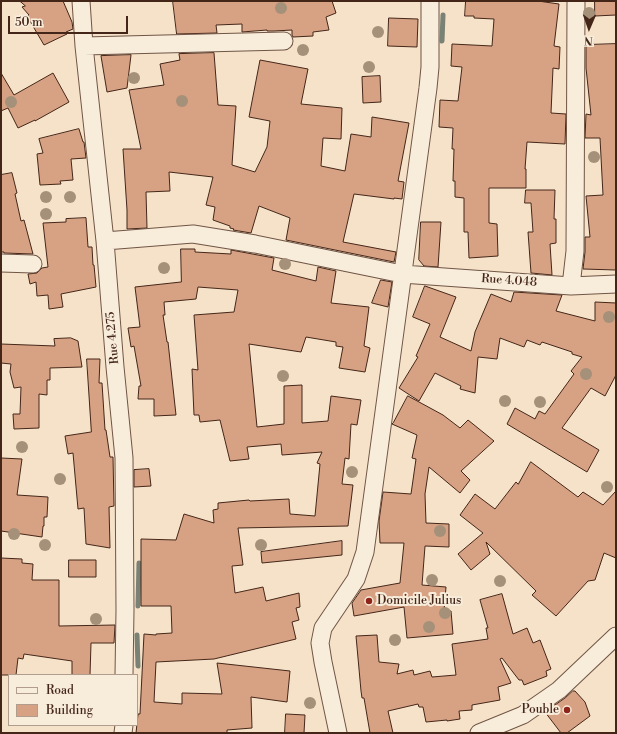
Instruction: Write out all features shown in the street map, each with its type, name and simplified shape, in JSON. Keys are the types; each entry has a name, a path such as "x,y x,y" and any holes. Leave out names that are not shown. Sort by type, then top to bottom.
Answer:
{"street":[{"name":"Rue 4.275","path":"81,1 84,46 105,241 124,458 124,674"},
{"path":"338,733 322,662 320,643 323,628 356,579 365,552 428,88 430,67 430,1"},
{"path":"571,286 574,251 576,1"},
{"path":"84,46 284,40"},
{"name":"Rue 4.048","path":"105,241 193,234 255,244 402,274 571,286 616,284"},
{"path":"1,263 33,264"},
{"path":"479,733 523,716 559,690 616,636"}],"building":[{"path":"20,1 63,1 72,22 73,29 66,32 67,34 44,45 27,16 29,15 22,7 25,6"},
{"path":"173,1 332,1 336,13 326,17 329,30 313,32 313,36 293,37 292,30 242,32 242,24 216,25 217,33 177,34"},
{"path":"466,1 538,1 559,4 554,46 560,47 559,69 553,68 551,113 566,114 565,144 527,142 525,169 526,188 489,188 489,223 497,224 498,256 469,258 468,232 464,232 464,198 455,197 455,181 453,181 453,128 439,127 440,100 458,101 462,67 451,66 452,44 492,46 494,19 465,16"},
{"path":"595,1 616,1 616,15 595,16"},
{"path":"389,18 418,19 417,47 388,46"},
{"path":"616,44 616,270 583,269 585,237 590,237 586,196 603,195 600,138 585,138 586,114 591,115 586,68 586,45"},
{"path":"214,53 218,105 236,106 232,165 255,172 267,147 270,121 249,117 260,60 308,69 301,104 342,108 341,139 323,138 321,166 345,171 351,134 371,137 372,117 409,123 398,181 404,182 402,199 354,194 343,242 396,252 394,262 286,240 290,218 259,206 251,233 233,230 234,229 230,228 230,226 213,220 215,207 206,205 213,177 169,172 170,191 146,192 147,228 127,229 123,149 141,149 129,90 164,85 160,64 180,60 179,54"},
{"path":"131,55 127,88 107,92 101,56"},
{"path":"1,73 14,95 53,73 69,102 35,121 18,128 8,108 1,111"},
{"path":"380,76 381,102 363,103 362,77"},
{"path":"79,129 84,142 86,158 71,159 73,180 60,181 61,184 40,185 37,154 43,153 39,139"},
{"path":"12,173 17,193 15,194 21,221 24,220 33,254 1,252 1,175"},
{"path":"526,190 555,190 554,219 556,219 556,243 550,244 552,275 531,273 528,232 533,232 531,203 525,203"},
{"path":"86,218 88,247 92,247 96,287 61,294 63,307 49,309 48,295 37,296 36,282 30,284 28,274 37,273 42,268 48,267 43,223 66,222 66,219"},
{"path":"421,222 441,222 438,267 424,266 419,260"},
{"path":"181,249 195,249 195,252 231,254 231,250 274,258 272,270 316,281 318,267 336,271 331,303 369,307 364,346 370,348 365,372 339,368 343,347 336,346 336,342 306,337 301,352 249,344 257,427 284,424 284,386 302,385 302,423 328,421 331,396 361,400 357,425 351,424 349,459 345,458 342,484 353,485 348,526 238,528 243,565 232,566 235,593 263,587 266,601 299,593 300,607 296,608 299,620 292,622 296,639 214,659 156,662 154,702 182,704 182,693 222,694 217,663 290,671 287,702 251,697 252,728 227,730 227,733 136,733 137,726 138,726 138,714 140,714 144,634 156,635 172,633 171,606 141,606 141,539 176,540 184,514 214,523 213,510 218,509 218,503 249,500 289,499 290,514 315,516 320,464 317,463 322,452 282,455 281,444 247,447 249,459 230,461 220,420 200,422 199,415 194,415 192,369 198,370 194,315 234,312 238,290 198,287 196,299 164,302 165,315 163,315 168,342 176,415 154,416 154,399 138,399 139,386 141,386 134,346 131,347 128,328 140,327 135,287 181,282"},
{"path":"381,280 392,282 388,307 372,303"},
{"path":"425,286 456,297 440,337 471,351 475,332 491,294 511,302 514,292 562,295 556,311 595,321 595,302 616,303 616,375 605,396 591,388 562,428 599,450 587,472 507,424 515,408 535,419 539,411 545,414 574,374 571,371 582,357 572,354 572,352 542,342 540,345 527,340 524,347 500,338 497,359 478,357 475,393 460,389 461,386 435,373 419,401 399,388 418,357 416,356 430,324 413,317"},
{"path":"71,338 78,341 82,367 50,368 50,380 47,380 47,395 39,394 39,428 14,429 13,414 20,414 21,387 14,388 10,372 11,364 1,363 1,344 55,346 54,339"},
{"path":"87,359 100,359 99,383 102,383 105,430 110,457 113,457 114,506 109,507 110,548 86,544 84,508 78,509 73,453 68,454 65,436 91,432"},
{"path":"408,396 443,415 460,428 468,420 494,441 461,471 470,480 460,493 429,467 425,494 426,523 449,524 449,547 425,546 422,585 446,587 444,611 451,611 453,634 407,638 404,607 354,616 352,603 361,590 400,583 404,543 380,543 379,521 383,492 411,494 416,459 412,458 417,435 392,424"},
{"path":"1,458 22,459 17,495 48,497 47,517 44,517 42,537 1,531"},
{"path":"531,462 578,497 583,492 603,505 616,491 616,558 604,553 595,580 588,581 556,616 532,595 536,591 486,542 490,554 471,570 458,554 483,533 460,515 475,494 495,509 516,482 518,484"},
{"path":"149,469 151,486 134,487 134,470"},
{"path":"342,541 342,555 262,563 261,552"},
{"path":"1,558 22,559 22,563 33,564 32,580 59,580 59,626 115,625 114,643 91,643 90,674 72,674 72,661 24,654 23,659 18,658 16,674 1,675"},
{"path":"69,560 96,560 96,577 69,577"},
{"path":"502,594 513,634 527,628 533,643 540,640 551,669 546,671 547,676 524,685 522,680 519,680 502,658 500,659 511,683 498,687 500,700 472,705 472,710 459,711 460,719 447,721 426,722 423,707 419,707 418,704 388,711 393,733 370,733 364,698 362,698 356,636 377,635 379,662 399,664 397,674 413,670 414,675 430,671 432,677 456,675 452,644 488,639 486,628 488,628 480,600"},
{"name":"Pouble","path":"575,691 585,702 590,716 567,733 561,733 545,712"},
{"path":"286,714 305,715 304,733 285,733"}],"waterway":[{"path":"442,41 443,15"},
{"path":"138,606 139,563"},
{"path":"137,635 138,666"}],"place":[{"name":"Domicile Julius","path":"369,601"},
{"name":"Pouble","path":"567,710"}]}
